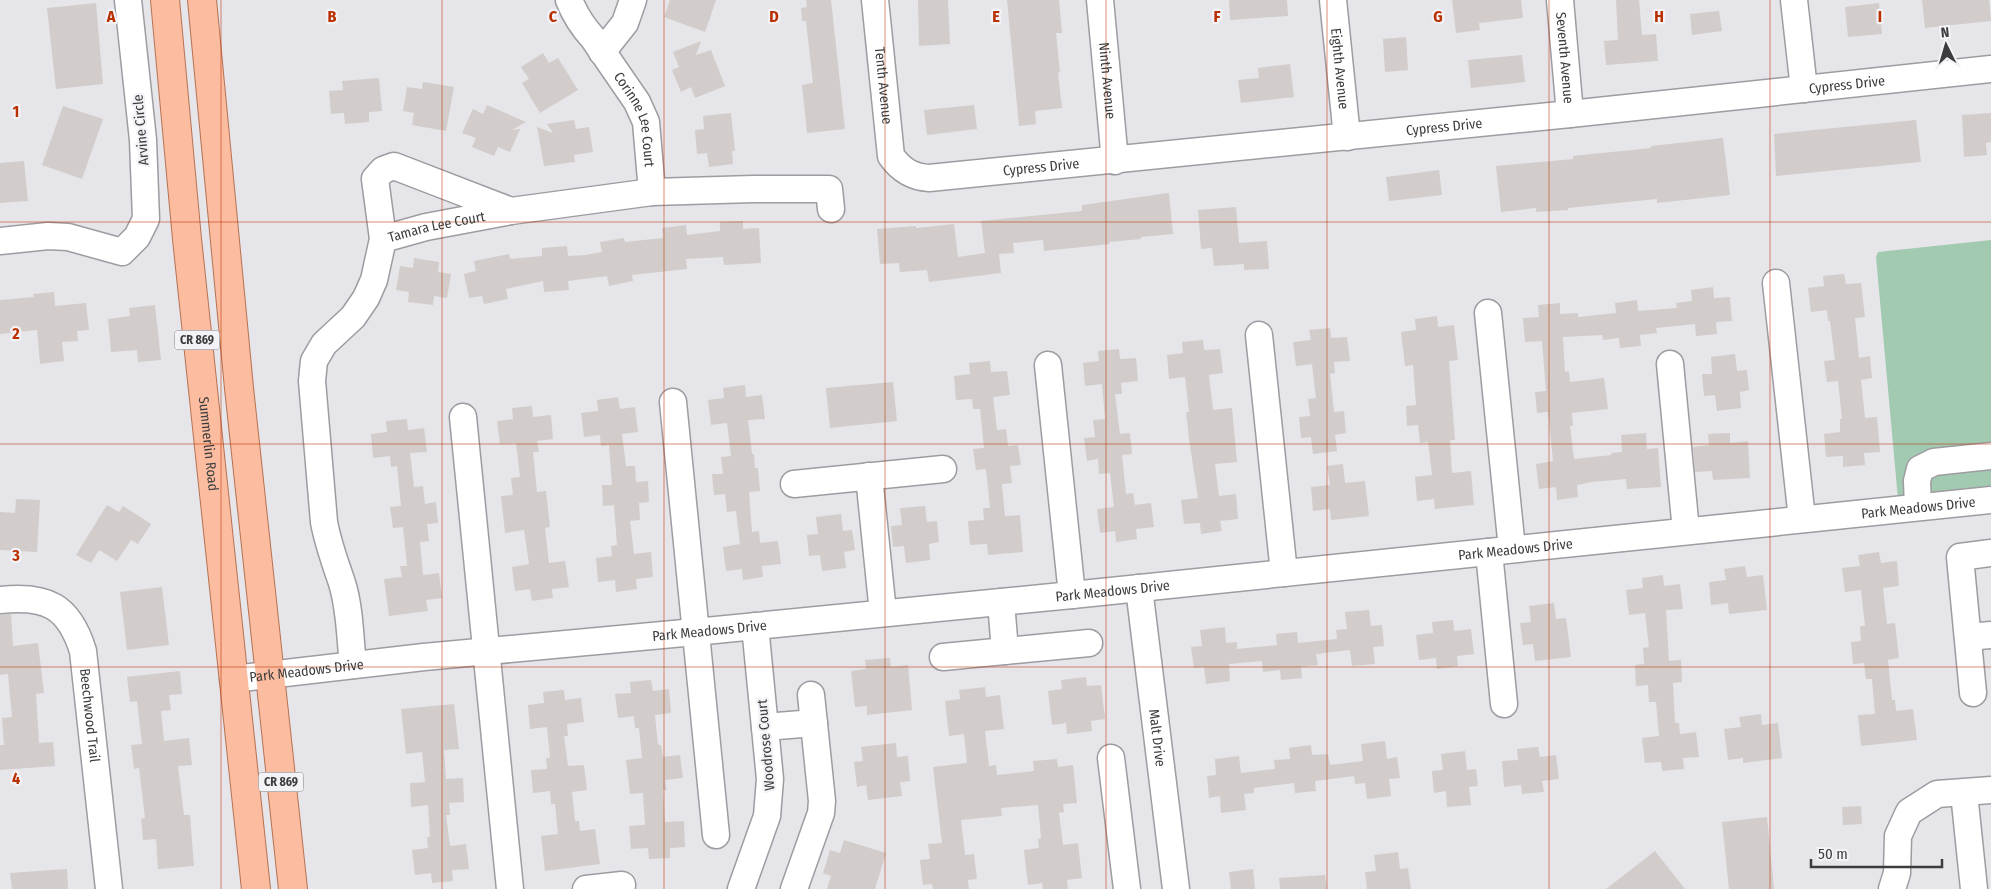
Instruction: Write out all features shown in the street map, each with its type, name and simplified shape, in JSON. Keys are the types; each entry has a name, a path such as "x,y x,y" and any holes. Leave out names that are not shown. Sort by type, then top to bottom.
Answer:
{"main road":[{"name":"Summerlin Road","path":"164,0 186,230 256,889"},
{"name":"CR 869","path":"202,0 238,379 292,889"}],"street":[{"name":"Arvine Circle","path":"0,241 48,236 68,237 122,252 137,238 146,219 143,140 128,0"},
{"name":"Corinne Lee Court","path":"569,0 574,14 637,102 646,122 652,192"},
{"path":"602,52 625,23 633,0"},
{"name":"Tenth Avenue","path":"875,0 891,156 900,168"},
{"name":"Ninth Avenue","path":"1100,0 1115,161"},
{"name":"Eighth Avenue","path":"1333,0 1347,137"},
{"name":"Seventh Avenue","path":"1560,0 1570,114"},
{"path":"1794,0 1804,89"},
{"name":"Cypress Drive","path":"900,168 917,177 929,178 1115,161 1991,69"},
{"path":"383,239 375,180 382,170 394,166 511,211"},
{"name":"Tamara Lee Court","path":"353,665 342,583 328,544 324,522 312,381 314,361 324,344 353,317 366,298 374,280 383,239 426,227 511,211 652,192 754,189 829,190 831,209"},
{"path":"1776,283 1802,519"},
{"path":"1488,313 1500,551 1504,704"},
{"path":"1259,335 1284,573"},
{"path":"1670,364 1686,531"},
{"path":"1048,365 1072,595"},
{"path":"673,402 716,835"},
{"path":"463,417 510,889"},
{"path":"1918,508 1917,481 1920,469 1934,462 1991,456"},
{"path":"794,484 943,469"},
{"path":"869,476 883,614"},
{"name":"Park Meadows Drive","path":"233,679 353,665 1072,595 1991,500"},
{"path":"1973,693 1979,636 1960,557 1991,554"},
{"name":"Malt Drive","path":"1139,588 1176,889"},
{"name":"Beechwood Trail","path":"0,600 28,598 47,603 64,614 77,632 83,651 109,889"},
{"path":"1000,602 1005,651"},
{"name":"Woodrose Court","path":"747,887 767,816 770,798 770,779 755,626"},
{"path":"943,657 1089,643"},
{"path":"794,889 821,813 822,801 811,695"},
{"path":"765,727 814,722"},
{"path":"1111,758 1127,889"},
{"path":"1892,889 1897,873 1898,836 1909,812 1937,794 1991,790"},
{"path":"1964,792 1974,889"},
{"path":"586,889 622,884"}],"green space":[{"path":"1991,240 1991,490 1898,499 1876,257 1878,252"}],"building":[{"path":"670,0 716,0 705,32 664,17"},
{"path":"806,0 831,0 845,129 807,133 802,85 813,83 806,21 802,21 801,8 807,7"},
{"path":"918,0 948,0 950,44 919,46"},
{"path":"1007,0 1059,0 1062,33 1056,33 1062,108 1035,111 1036,124 1019,126"},
{"path":"1229,0 1287,0 1288,16 1230,20"},
{"path":"1452,0 1521,0 1523,18 1479,23 1480,30 1456,33"},
{"path":"1616,0 1639,0 1642,35 1656,34 1658,61 1606,65 1604,41 1618,40"},
{"path":"1922,0 1989,0 1991,21 1925,28"},
{"path":"96,3 103,84 56,89 47,8"},
{"path":"1879,3 1882,34 1848,37 1845,7"},
{"path":"1719,11 1722,31 1692,35 1690,14"},
{"path":"1406,37 1408,70 1385,72 1383,39"},
{"path":"701,41 696,55 711,50 725,86 695,98 691,87 681,92 672,70 679,67 673,52"},
{"path":"543,53 549,63 558,58 578,90 540,113 522,83 529,79 521,67"},
{"path":"1522,55 1525,82 1471,88 1468,60"},
{"path":"1290,64 1294,97 1241,103 1238,80 1259,78 1258,68"},
{"path":"379,78 382,111 369,112 369,122 345,124 344,113 331,114 329,91 343,90 342,81"},
{"path":"423,82 454,87 446,131 412,125 414,113 403,111 407,87 422,89"},
{"path":"487,105 526,122 512,130 520,129 510,152 498,147 494,156 472,147 476,138 462,133 473,109 483,114"},
{"path":"974,105 977,129 927,135 924,110"},
{"path":"63,106 103,119 82,179 42,165"},
{"path":"731,113 735,151 732,151 733,164 709,167 707,153 697,154 695,130 704,129 703,116"},
{"path":"1991,113 1991,142 1986,143 1987,155 1964,157 1962,115"},
{"path":"574,120 576,129 589,127 593,152 574,155 575,162 544,166 537,127 553,133 547,124"},
{"path":"1916,120 1921,162 1776,176 1774,134"},
{"path":"1723,138 1730,195 1657,203 1657,199 1568,208 1568,210 1536,212 1536,208 1501,212 1496,166 1573,159 1573,156"},
{"path":"24,161 28,201 0,203 0,163"},
{"path":"1439,170 1442,195 1389,201 1386,177"},
{"path":"1169,193 1173,234 1109,242 1110,244 1044,251 1043,240 1013,243 1014,253 999,254 1001,273 929,282 927,270 900,272 899,263 880,264 877,229 916,226 916,228 954,224 958,257 985,253 981,221 1082,211 1082,205"},
{"path":"1236,207 1239,243 1267,241 1269,269 1244,270 1244,264 1214,266 1212,248 1201,249 1198,210"},
{"path":"743,221 743,229 759,228 761,263 724,265 723,257 686,259 687,269 632,275 633,281 609,286 607,276 568,281 569,290 544,292 543,281 506,289 508,299 484,304 482,296 469,298 464,274 476,271 474,261 509,254 510,259 542,256 542,248 567,246 568,256 585,255 602,252 600,242 624,238 625,242 663,238 662,228 686,225 687,235 720,231 720,222"},
{"path":"414,258 439,262 438,272 451,274 447,298 434,296 433,305 408,302 409,292 396,290 400,266 413,268"},
{"path":"1844,274 1846,284 1861,283 1865,317 1855,318 1859,358 1870,356 1872,378 1861,380 1865,418 1877,417 1880,452 1864,453 1865,465 1843,467 1843,456 1826,457 1824,434 1840,432 1840,419 1842,419 1838,381 1827,382 1824,361 1835,360 1830,321 1828,321 1827,310 1811,312 1808,288 1824,286 1823,276"},
{"path":"1713,287 1714,298 1730,297 1732,321 1716,322 1717,334 1696,336 1695,324 1656,328 1657,333 1640,335 1641,346 1620,348 1619,338 1603,340 1602,335 1563,337 1565,372 1569,371 1570,382 1604,378 1608,409 1572,413 1573,426 1570,426 1574,459 1612,455 1611,453 1622,452 1621,435 1646,433 1647,449 1658,448 1661,487 1627,489 1626,479 1592,482 1577,485 1578,497 1557,500 1556,487 1539,489 1536,464 1553,461 1548,412 1537,413 1535,392 1546,391 1542,341 1525,342 1523,318 1539,317 1538,305 1560,303 1560,314 1578,313 1578,317 1616,313 1615,303 1637,300 1638,311 1677,308 1676,303 1692,301 1691,290"},
{"path":"54,292 55,306 86,303 89,330 77,331 78,341 62,342 64,361 40,364 37,330 0,334 0,300 34,297 33,294"},
{"path":"155,305 161,360 138,362 137,350 111,352 108,319 130,316 129,308"},
{"path":"1437,316 1438,327 1454,325 1458,360 1449,361 1455,440 1450,440 1452,473 1471,471 1474,505 1435,509 1434,499 1417,501 1415,477 1432,475 1428,442 1420,443 1418,425 1407,426 1406,406 1416,405 1413,365 1405,366 1401,332 1416,330 1415,319"},
{"path":"1330,328 1331,338 1347,337 1350,361 1334,362 1335,373 1330,374 1334,412 1344,411 1346,433 1335,435 1337,451 1313,454 1311,437 1301,438 1299,417 1310,416 1308,399 1316,398 1312,364 1296,366 1293,342 1311,340 1309,330"},
{"path":"1203,340 1204,350 1220,349 1223,373 1209,375 1213,410 1232,408 1237,462 1215,464 1219,496 1236,494 1238,519 1220,521 1222,531 1201,534 1200,523 1184,524 1181,500 1198,498 1186,412 1189,412 1185,377 1169,379 1167,355 1183,353 1182,342"},
{"path":"1119,349 1120,359 1136,358 1138,381 1121,383 1122,394 1115,394 1120,434 1130,433 1132,454 1122,455 1126,494 1133,493 1135,505 1151,503 1154,527 1136,529 1137,539 1116,542 1115,531 1100,533 1097,509 1114,507 1110,473 1099,474 1098,459 1087,461 1084,438 1095,437 1093,420 1105,419 1102,384 1085,386 1083,363 1099,361 1098,351"},
{"path":"1735,354 1737,371 1747,370 1749,390 1740,392 1741,408 1717,411 1715,395 1704,396 1702,374 1712,374 1711,357"},
{"path":"990,361 991,372 1007,371 1010,395 993,397 997,430 1006,429 1008,446 1018,445 1021,465 1010,466 1012,483 1002,484 1005,516 1020,515 1023,552 988,555 987,544 970,545 968,521 984,520 983,508 990,508 986,469 976,470 973,449 984,448 980,409 973,409 972,399 956,400 954,376 970,374 969,363"},
{"path":"893,382 897,421 830,428 826,388"},
{"path":"745,385 746,397 762,395 765,419 748,420 752,454 754,454 755,468 758,468 760,491 749,492 752,532 759,531 760,543 778,541 781,564 762,566 763,577 743,580 742,569 726,571 723,547 740,544 736,511 727,512 725,494 714,495 712,474 723,474 721,457 731,456 727,423 711,425 708,400 724,398 723,388"},
{"path":"618,397 620,409 635,407 638,432 622,434 626,466 635,466 636,482 648,481 649,502 639,503 640,520 630,521 634,554 651,552 653,577 636,579 637,589 616,592 615,580 598,582 596,558 612,556 611,546 617,545 614,505 603,506 602,485 612,485 609,445 601,446 600,435 584,437 581,413 598,411 597,400"},
{"path":"532,406 533,417 551,415 553,439 537,441 539,452 533,452 537,492 546,491 550,527 545,528 549,563 565,561 569,587 552,589 553,598 532,601 530,589 515,591 512,567 529,564 524,530 505,533 501,496 513,495 511,478 520,477 516,443 500,444 497,421 513,419 512,408"},
{"path":"407,419 408,430 424,428 427,452 410,453 414,487 423,486 425,504 436,502 438,523 427,524 429,541 420,542 423,575 439,573 442,598 426,600 428,611 389,616 384,579 402,577 400,566 407,566 403,527 393,528 390,507 401,506 397,466 391,467 390,456 373,458 371,434 387,432 386,421"},
{"path":"1730,433 1730,443 1748,441 1750,478 1713,480 1712,471 1695,472 1693,447 1709,445 1708,434"},
{"path":"1343,464 1345,483 1365,481 1369,516 1331,520 1330,509 1313,511 1311,487 1330,485 1327,466"},
{"path":"16,499 40,500 37,552 0,550 0,512 15,513"},
{"path":"107,505 119,512 123,506 151,524 138,544 131,540 117,561 99,550 91,563 76,555"},
{"path":"925,506 927,522 937,521 939,542 929,544 930,560 906,563 904,546 893,547 891,526 902,525 900,508"},
{"path":"841,514 843,531 852,530 855,550 844,552 846,568 822,571 820,555 809,556 807,535 818,534 816,517"},
{"path":"1879,552 1881,563 1897,561 1899,586 1883,588 1887,624 1895,623 1899,658 1888,660 1892,700 1895,700 1896,711 1913,709 1917,740 1861,746 1858,715 1875,714 1872,679 1866,679 1864,663 1853,664 1851,642 1861,641 1860,626 1865,626 1861,590 1845,592 1842,568 1860,566 1858,555"},
{"path":"1745,566 1747,577 1763,575 1767,610 1729,614 1728,603 1711,605 1709,582 1726,580 1724,569"},
{"path":"1663,575 1664,586 1680,584 1683,609 1666,610 1669,661 1681,660 1682,682 1673,683 1675,723 1679,723 1680,734 1696,732 1699,757 1683,758 1684,769 1662,771 1661,762 1645,763 1642,738 1659,736 1656,702 1649,702 1648,685 1636,686 1635,665 1644,664 1643,648 1649,647 1645,613 1629,615 1626,590 1643,588 1642,578"},
{"path":"162,587 169,645 127,650 120,592"},
{"path":"1554,603 1556,619 1566,618 1571,657 1535,661 1533,644 1523,645 1520,623 1531,622 1529,606"},
{"path":"1369,610 1371,626 1382,625 1384,646 1373,647 1375,664 1352,666 1350,650 1316,654 1318,665 1301,667 1302,678 1281,680 1280,670 1263,672 1262,661 1229,664 1230,681 1206,684 1204,667 1194,668 1191,647 1202,646 1200,630 1225,627 1226,643 1237,642 1237,649 1277,645 1276,634 1297,632 1298,643 1337,639 1336,630 1347,629 1345,612"},
{"path":"11,614 13,646 38,643 44,693 36,694 39,743 53,742 55,766 0,770 0,745 4,745 2,718 12,717 8,674 0,675 0,615"},
{"path":"1453,620 1454,631 1471,629 1474,654 1457,656 1458,666 1437,669 1436,658 1419,660 1416,635 1433,633 1432,622"},
{"path":"890,658 891,667 908,665 912,710 867,715 867,706 855,707 851,671 866,669 865,660"},
{"path":"180,671 182,694 169,695 171,710 161,711 164,741 189,738 192,765 178,766 184,815 190,815 194,866 158,869 156,839 143,840 141,819 145,818 139,768 134,769 131,745 142,744 137,701 130,702 127,677"},
{"path":"1086,677 1087,686 1101,685 1105,719 1091,721 1092,731 1067,734 1066,723 1052,725 1048,691 1062,689 1061,680"},
{"path":"651,680 653,691 669,689 671,713 655,715 658,745 661,745 663,757 680,755 683,778 665,780 667,790 663,790 665,822 684,821 685,847 670,848 670,858 649,859 648,848 631,849 629,826 645,825 643,793 630,794 626,760 642,758 639,728 635,728 634,716 618,718 615,694 631,693 630,682"},
{"path":"985,687 986,697 1000,695 1004,729 985,731 989,766 996,765 997,775 1034,771 1033,761 1057,759 1058,767 1073,765 1077,803 1063,804 1064,812 1059,813 1063,845 1078,843 1082,878 1067,880 1068,889 1043,889 1042,883 1028,885 1024,850 1039,848 1038,839 1041,838 1038,805 1001,808 1002,816 961,820 965,855 974,854 977,879 968,880 969,889 933,889 932,884 923,885 920,860 930,859 928,844 942,843 933,767 967,763 964,734 949,736 945,701 960,699 959,690"},
{"path":"564,690 565,700 581,698 584,722 567,724 568,736 564,736 568,766 584,765 587,790 572,792 575,821 579,821 580,831 595,829 600,864 545,871 541,836 558,834 555,804 551,804 550,791 533,793 531,770 547,769 546,758 550,758 547,727 530,729 528,705 544,703 543,692"},
{"path":"454,704 459,749 444,750 446,779 463,778 464,802 449,803 450,815 446,815 450,846 466,844 469,869 452,870 453,881 432,883 431,873 415,875 412,850 428,848 427,837 430,837 428,805 411,807 410,783 425,782 422,752 406,754 401,709"},
{"path":"1761,714 1762,725 1778,723 1782,758 1743,763 1743,758 1728,760 1724,729 1741,727 1739,717"},
{"path":"1385,741 1387,759 1397,757 1400,778 1389,779 1391,796 1367,799 1365,783 1355,784 1354,776 1315,781 1316,791 1295,793 1294,783 1254,788 1254,793 1244,794 1246,810 1221,813 1220,796 1209,798 1207,776 1216,775 1215,759 1239,756 1241,773 1275,769 1274,760 1290,759 1289,748 1311,745 1312,755 1328,754 1330,765 1363,761 1361,744"},
{"path":"896,743 897,757 908,756 910,781 900,782 902,796 868,800 866,785 857,787 854,762 863,761 861,747"},
{"path":"1538,747 1540,757 1556,755 1559,779 1542,781 1544,792 1522,794 1521,785 1504,787 1502,761 1518,760 1517,749"},
{"path":"1465,751 1467,770 1476,769 1478,786 1469,787 1471,805 1447,807 1446,791 1434,793 1432,771 1443,770 1441,754"},
{"path":"1861,806 1862,824 1843,825 1842,807"},
{"path":"1767,817 1774,889 1729,889 1722,822"},
{"path":"844,840 886,853 875,889 827,889 831,876 823,873 830,850 840,853"},
{"path":"1655,851 1685,889 1606,889"},
{"path":"1398,852 1400,869 1408,868 1411,889 1367,889 1365,872 1376,871 1374,855"},
{"path":"67,869 68,889 12,889 10,873"},
{"path":"1253,869 1255,889 1231,889 1229,872"},
{"path":"1325,875 1327,889 1280,889 1279,878"}]}
